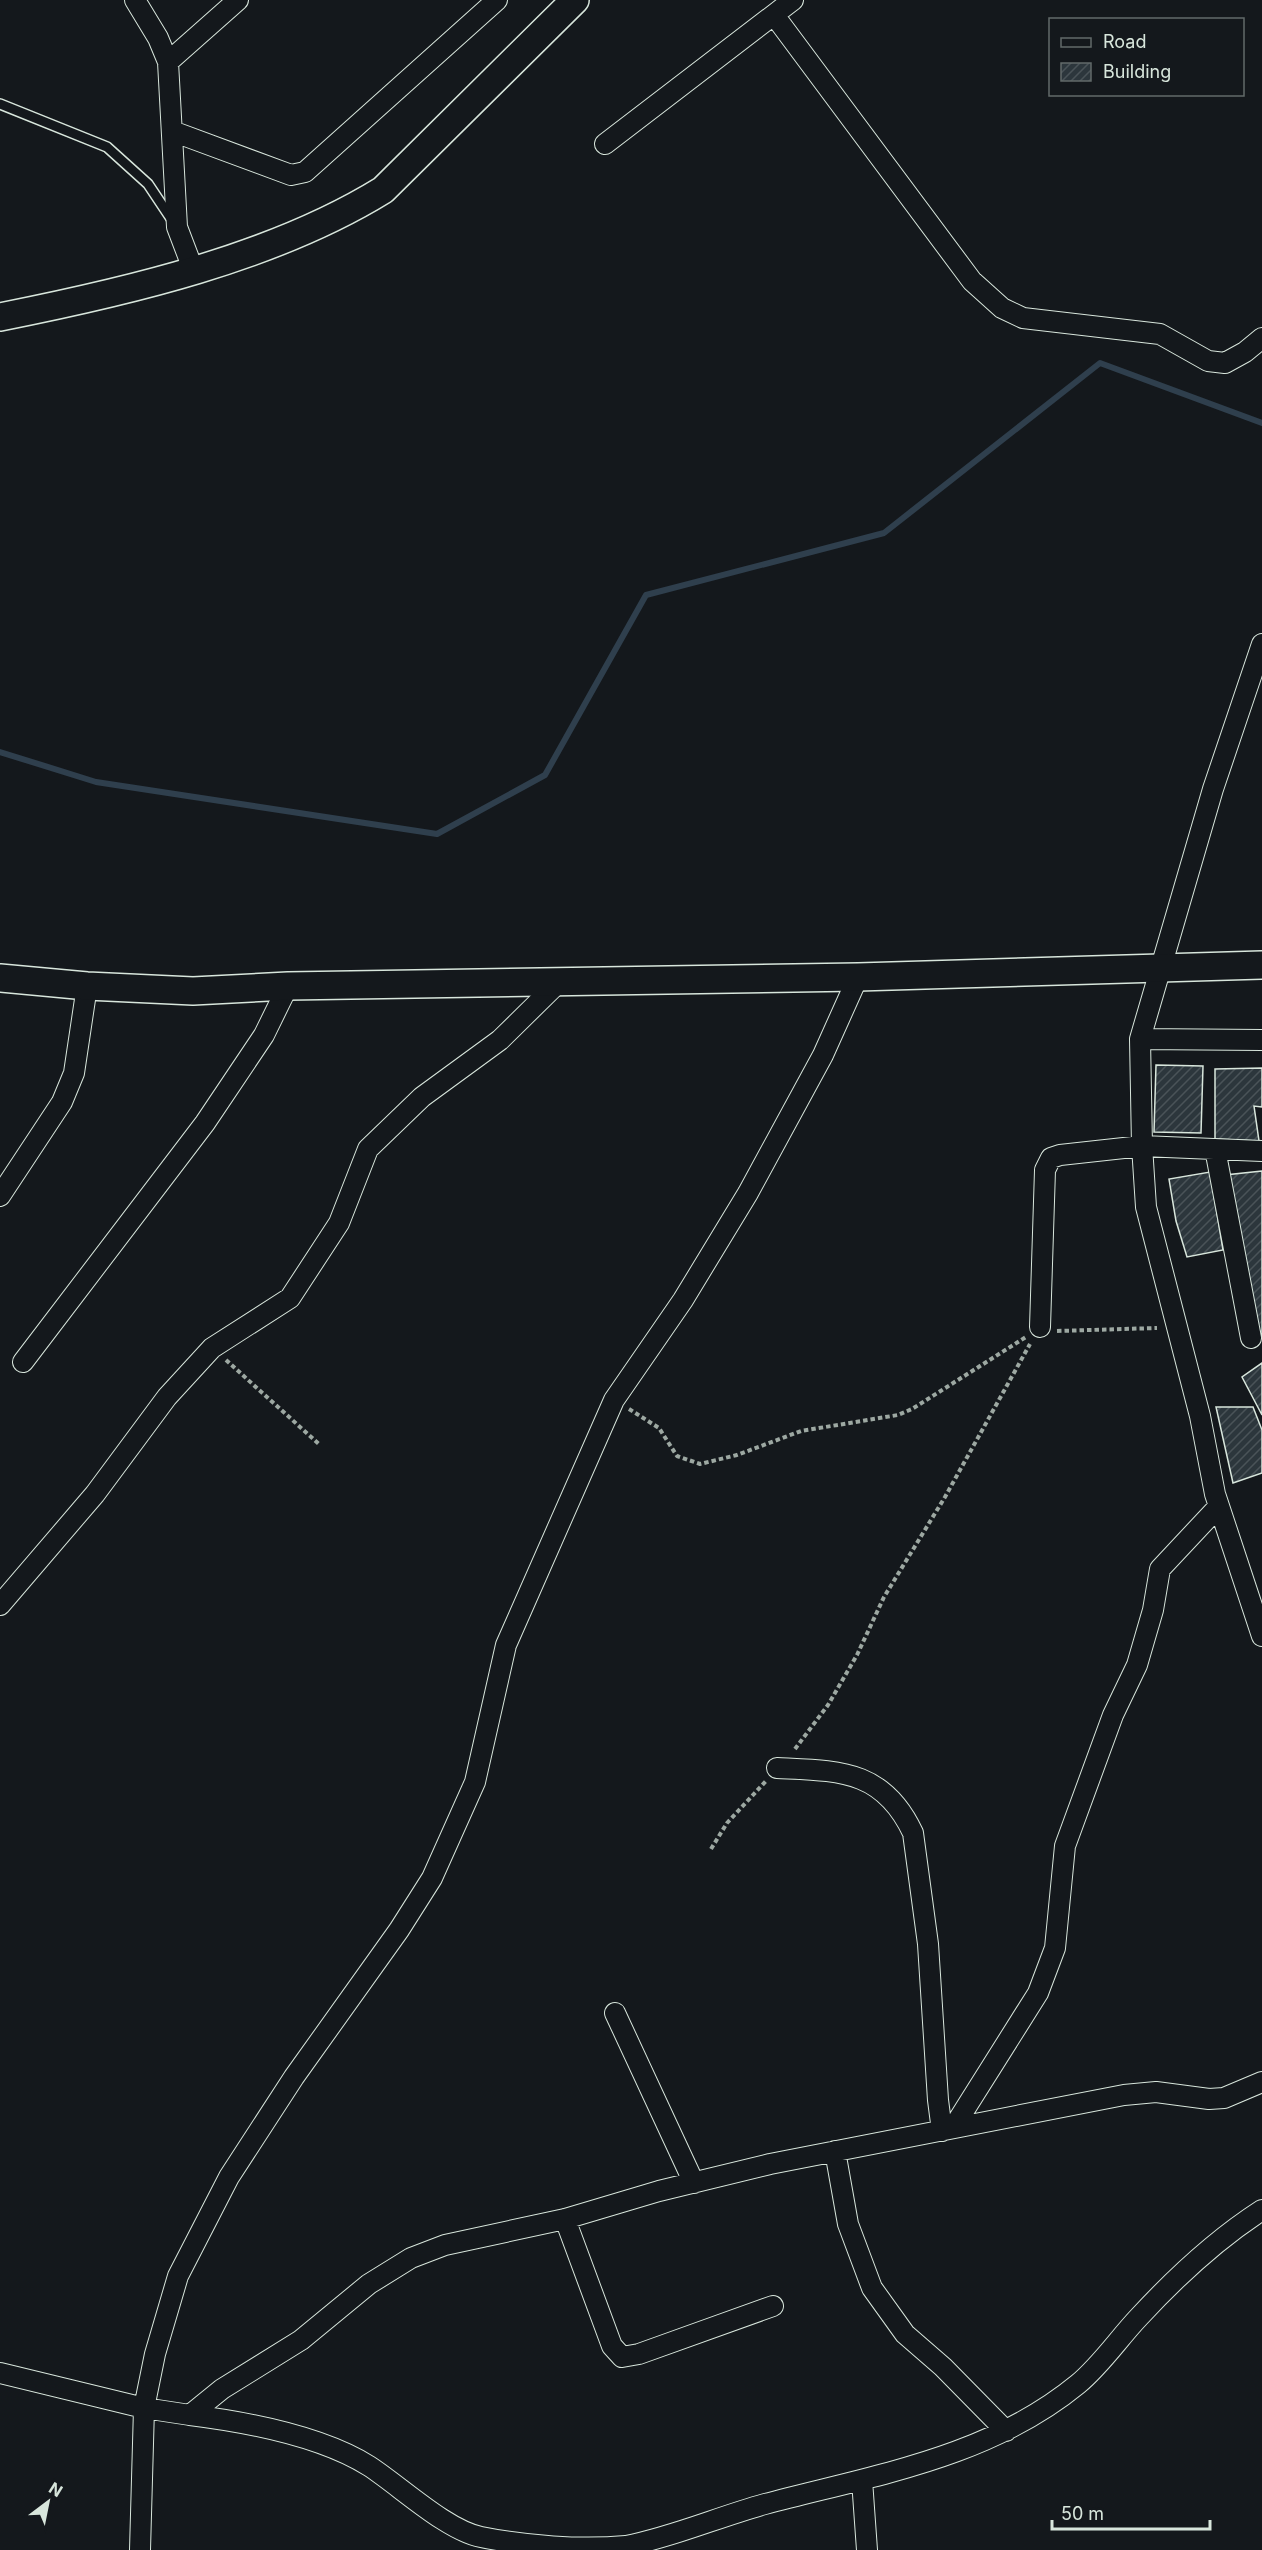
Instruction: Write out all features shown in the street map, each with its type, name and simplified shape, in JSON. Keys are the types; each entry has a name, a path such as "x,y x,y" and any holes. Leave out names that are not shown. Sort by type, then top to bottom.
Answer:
{"street":[{"path":"135,0 158,38 168,62 177,227 193,269"},
{"path":"168,62 238,0"},
{"path":"172,131 291,175 304,172 497,0"},
{"path":"0,316 116,292 233,257 330,220 383,190 575,0"},
{"path":"605,144 793,0"},
{"path":"774,15 972,281 1002,309 1023,318 1160,334 1208,361 1225,363 1245,352 1262,338"},
{"path":"1262,644 1213,789 1158,970 1140,1039 1142,1146 1146,1207 1179,1326 1219,1506 1262,1636"},
{"path":"0,978 87,986 193,991 288,986 858,977 1158,970 1262,965"},
{"path":"140,2550 144,2408 169,2303 178,2276 202,2225 261,2127 399,1930 432,1878 476,1782 506,1645 614,1400 683,1300 748,1193 823,1055 858,977"},
{"path":"0,1605 96,1494 167,1397 212,1348 290,1298 339,1223 368,1149 422,1097 500,1040 561,980"},
{"path":"0,1196 62,1102 74,1073 87,986"},
{"path":"23,1362 205,1123 264,1035 288,986"},
{"path":"1140,1039 1262,1040"},
{"path":"1040,1327 1045,1170 1051,1158 1142,1146 1262,1151"},
{"path":"1215,1149 1251,1338"},
{"path":"948,2130 1038,1993 1048,1971 1060,1910 1065,1846 1113,1715 1144,1644 1160,1569 1219,1506"},
{"path":"777,1768 853,1774 888,1796 906,1819 913,1833 928,1944 938,2100 948,2130"},
{"path":"615,2013 694,2183"},
{"path":"190,2415 222,2389 301,2340 369,2284 411,2258 445,2245 564,2219 694,2183 835,2151 1124,2095 1156,2092 1209,2099 1224,2098 1262,2082"},
{"path":"835,2151 848,2224 872,2288 904,2334 943,2367 1006,2431"},
{"path":"0,2373 144,2408 248,2422 338,2450 377,2471 423,2507 477,2536 541,2546 586,2548 671,2541 770,2503 925,2463 1024,2423 1080,2383 1179,2275 1262,2210"},
{"path":"564,2219 612,2346 622,2357 639,2354 772,2306"},
{"path":"862,2480 867,2550"}],"lane":[{"path":"0,104 44,119 107,147 148,184 177,227"}],"path":[{"path":"614,1400 659,1428 677,1456 689,1462 712,1462 801,1431 898,1414 912,1408 1040,1327 1063,1332 1179,1326"},
{"path":"711,1849 727,1823 777,1768 828,1705 857,1655 884,1597 945,1497 1040,1327"},
{"path":"212,1348 320,1445"}],"building":[{"path":"1156,1065 1203,1066 1201,1133 1154,1132"},
{"path":"1262,1068 1262,1107 1254,1106 1259,1141 1215,1139 1215,1069"},
{"path":"1262,1171 1262,1337 1250,1306 1225,1175"},
{"path":"1210,1172 1223,1250 1187,1257 1176,1221 1169,1179"},
{"path":"1262,1363 1262,1415 1242,1377"},
{"path":"1216,1407 1253,1407 1262,1430 1262,1473 1233,1483"}],"waterway":[{"path":"0,752 96,782 437,834 545,775 646,595 884,533 1100,363 1262,423"}]}
